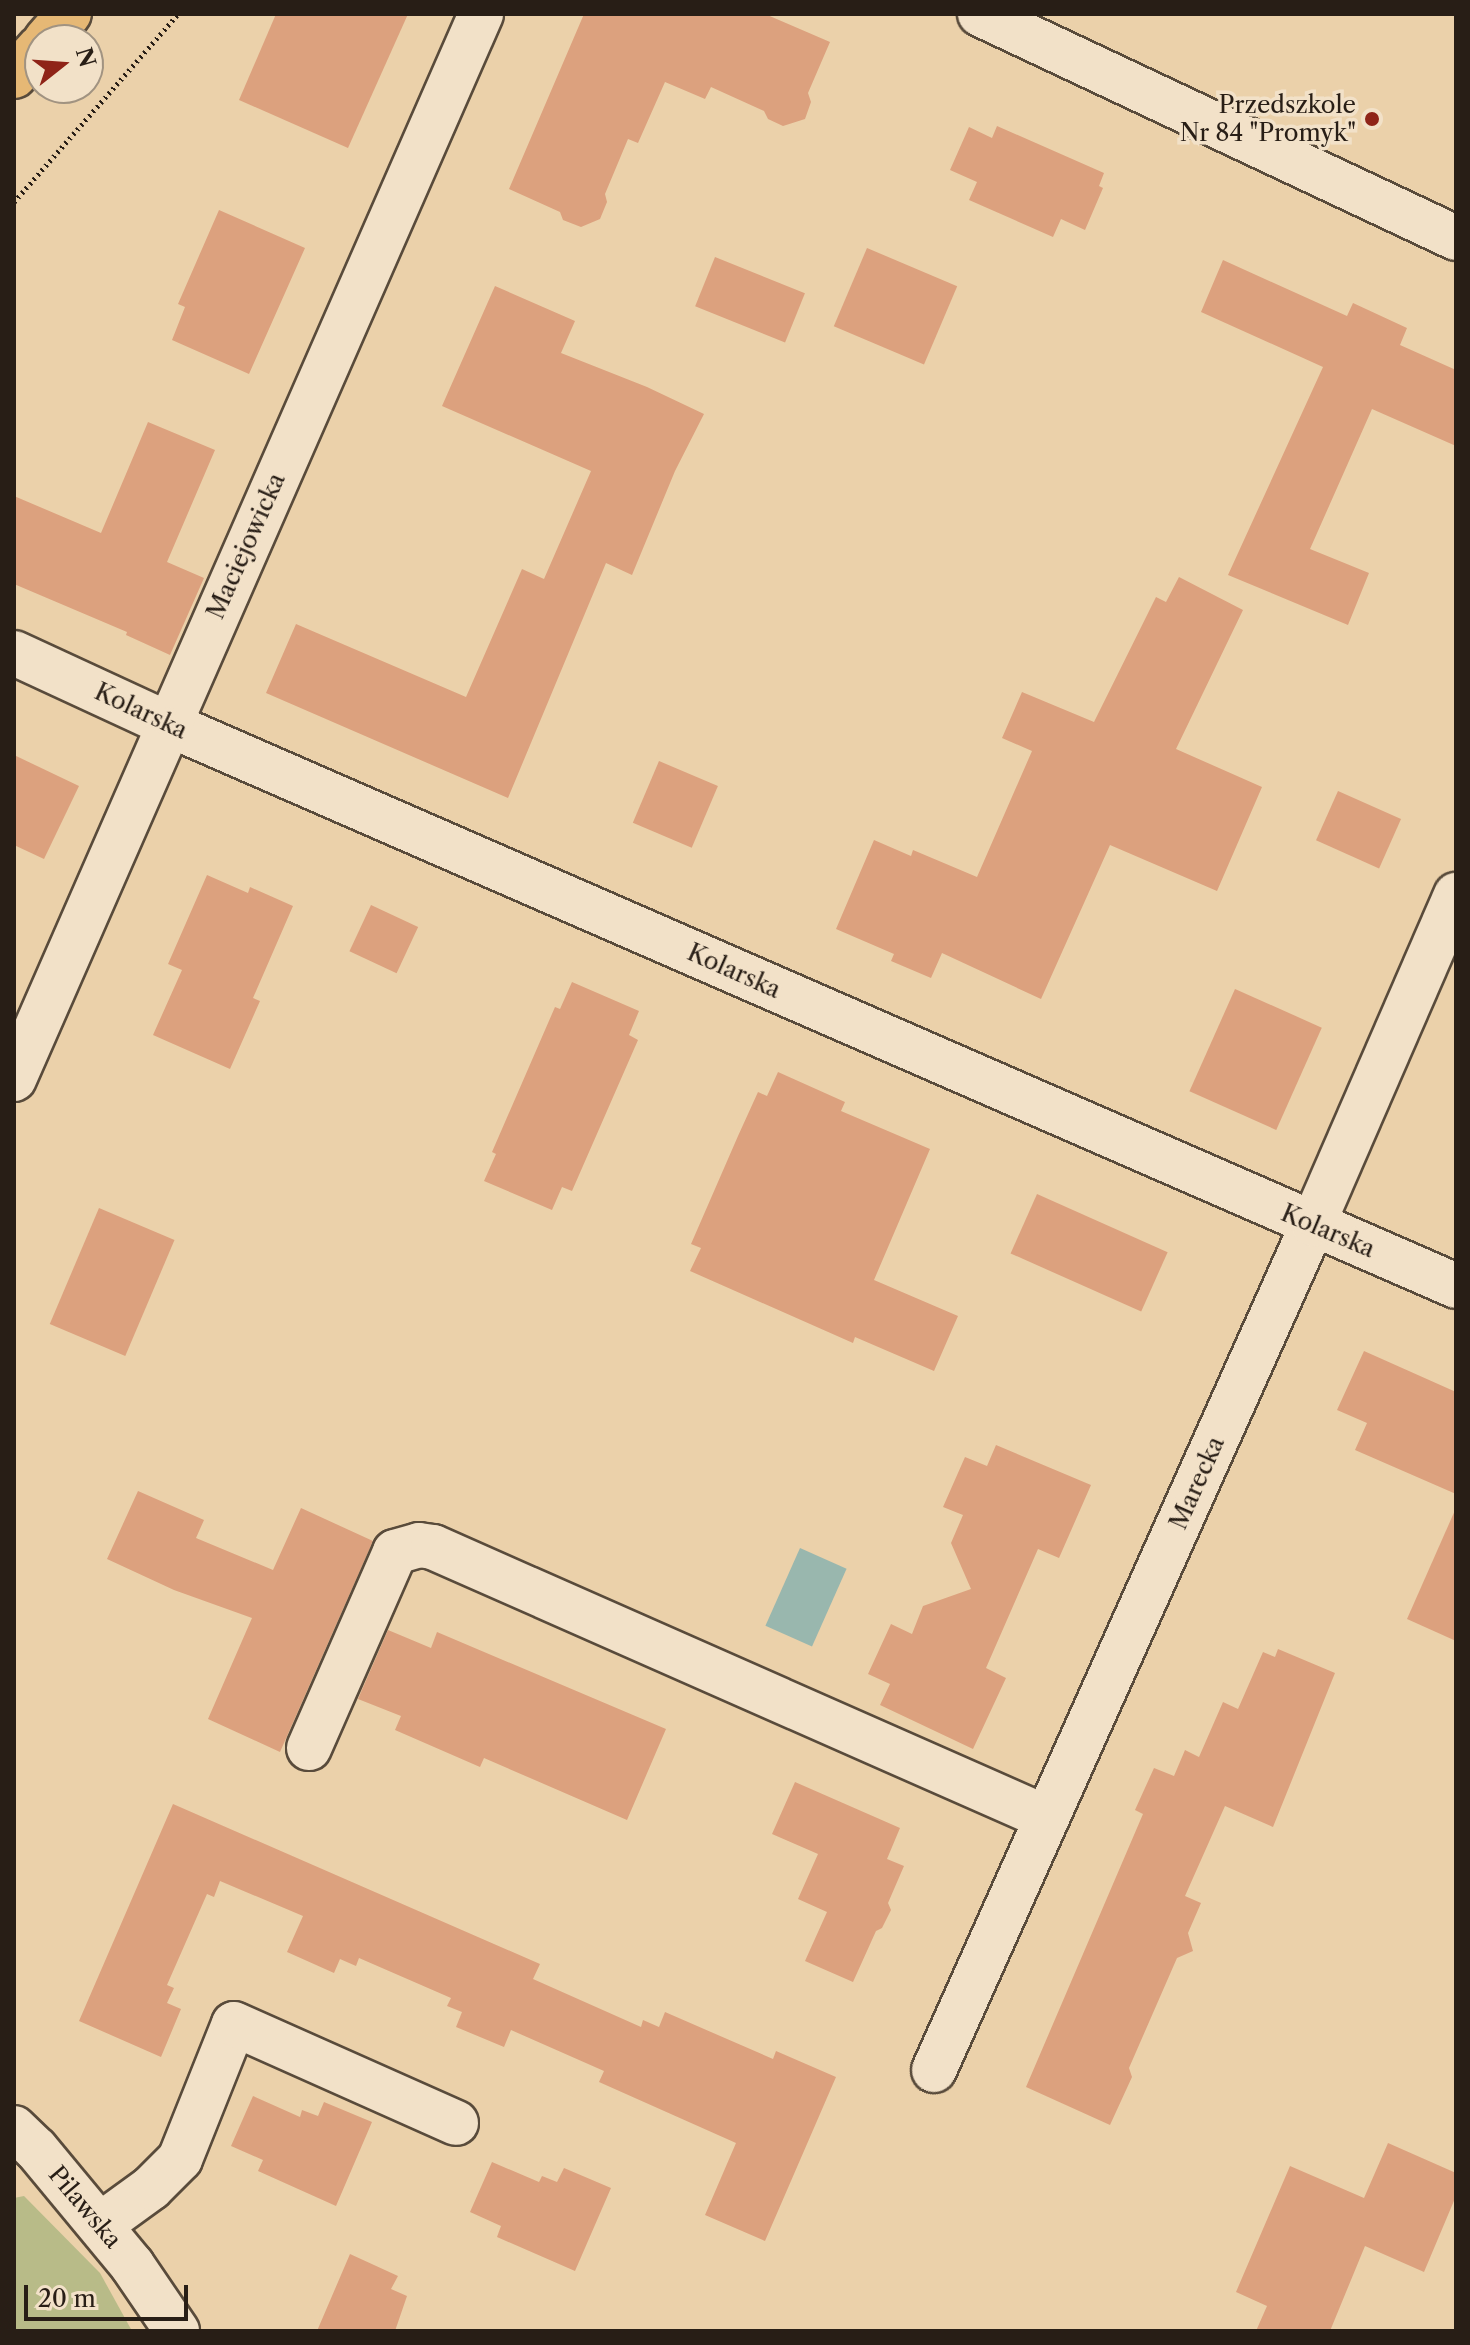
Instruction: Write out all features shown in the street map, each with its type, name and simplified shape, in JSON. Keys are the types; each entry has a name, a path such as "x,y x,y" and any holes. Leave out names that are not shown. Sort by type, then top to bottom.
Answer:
{"street":[{"name":"Maciejowicka","path":"14,1079 481,14"},
{"path":"980,14 1456,238"},
{"name":"Kolarska","path":"14,653 168,724 1456,1286"},
{"name":"Marecka","path":"934,2070 1313,1224 1456,895"},
{"path":"309,1748 395,1552 419,1545 433,1547 1047,1818"},
{"path":"100,2225 151,2188 180,2159 234,2024 456,2123"},
{"name":"Pilawska","path":"14,2128 100,2225 177,2331"}],"path":[{"path":"14,202 178,14"}],"green space":[{"path":"24,2196 100,2273 132,2331 14,2331 14,2198"}],"water":[{"path":"800,1548 847,1569 812,1646 765,1626"}],"building":[{"path":"276,14 408,14 348,148 239,100"},
{"path":"584,14 765,14 830,42 808,93 811,102 805,119 783,126 768,119 764,111 711,87 705,99 665,82 638,143 628,139 605,194 607,202 600,219 581,227 563,220 560,212 509,189"},
{"path":"997,126 1104,173 1099,186 1103,188 1085,230 1061,219 1053,237 969,200 977,182 950,170 969,127 992,138"},
{"path":"219,210 305,248 249,374 172,340 185,307 178,304"},
{"path":"867,248 957,286 924,365 834,326"},
{"path":"715,257 805,293 785,342 695,306"},
{"path":"1223,260 1347,316 1353,303 1407,328 1400,345 1456,370 1456,446 1372,409 1310,549 1369,573 1348,625 1228,575 1323,367 1201,312"},
{"path":"495,286 575,321 561,353 647,387 704,414 675,471 632,575 606,563 508,798 266,693 296,624 466,697 522,569 544,579 591,471 442,406"},
{"path":"148,422 215,450 167,562 204,578 170,655 126,635 127,632 14,584 14,496 101,533"},
{"path":"1179,577 1243,610 1176,749 1262,787 1217,891 1110,845 1041,999 942,953 931,978 891,961 894,954 836,929 874,840 911,856 913,850 977,877 1032,751 1002,738 1022,692 1094,722 1156,597 1166,602"},
{"path":"14,755 79,786 44,859 14,845"},
{"path":"659,761 718,786 692,848 633,823"},
{"path":"1338,791 1401,819 1379,868 1316,840"},
{"path":"207,875 248,893 250,887 293,906 253,998 260,1001 230,1069 153,1035 182,970 168,964"},
{"path":"371,905 418,927 397,973 349,951"},
{"path":"572,982 639,1011 629,1035 638,1040 572,1191 562,1187 552,1210 484,1181 496,1154 492,1152 555,1007 560,1009"},
{"path":"1235,989 1322,1028 1276,1130 1189,1091"},
{"path":"778,1072 845,1102 841,1111 930,1149 874,1280 958,1316 934,1371 855,1337 853,1343 690,1271 701,1248 691,1244 738,1136 758,1092 767,1096"},
{"path":"1037,1194 1168,1252 1141,1312 1011,1253"},
{"path":"99,1208 174,1240 125,1356 50,1324"},
{"path":"1364,1351 1456,1392 1456,1494 1355,1450 1367,1423 1337,1410"},
{"path":"996,1445 1091,1485 1059,1558 1038,1549 986,1668 1006,1678 973,1749 880,1705 890,1684 868,1674 891,1624 912,1634 923,1606 971,1589 951,1543 963,1515 943,1507 965,1457 987,1466"},
{"path":"138,1491 204,1520 196,1538 273,1570 301,1508 373,1541 280,1752 208,1719 252,1618 174,1590 107,1559"},
{"path":"1456,1508 1456,1641 1407,1619"},
{"path":"388,1630 431,1648 437,1632 666,1729 627,1820 484,1758 480,1767 395,1730 401,1716 358,1699"},
{"path":"1278,1649 1335,1673 1273,1827 1225,1806 1185,1896 1201,1903 1188,1933 1193,1951 1177,1958 1129,2068 1132,2077 1110,2125 1026,2087 1143,1814 1135,1810 1154,1768 1174,1776 1185,1750 1199,1757 1223,1702 1238,1709 1263,1652 1275,1657"},
{"path":"795,1782 900,1828 887,1859 904,1866 888,1903 891,1910 882,1928 876,1931 853,1982 805,1961 827,1912 798,1899 818,1854 772,1834"},
{"path":"173,1804 540,1964 533,1979 641,2027 643,2020 659,2027 665,2012 773,2059 776,2051 836,2077 765,2241 705,2215 736,2143 599,2082 604,2071 511,2030 504,2047 456,2027 462,2012 447,2006 451,1998 359,1958 356,1966 340,1959 334,1973 287,1952 303,1916 220,1881 214,1897 207,1894 167,1985 174,1988 167,2003 181,2009 161,2057 79,2021"},
{"path":"253,2096 300,2117 302,2110 318,2116 324,2102 372,2122 336,2206 258,2171 263,2160 231,2146"},
{"path":"1388,2143 1456,2173 1456,2196 1424,2272 1365,2246 1330,2331 1256,2331 1267,2306 1236,2292 1290,2166 1364,2198"},
{"path":"492,2162 539,2182 542,2176 557,2182 564,2168 611,2188 575,2271 497,2237 501,2226 470,2212"},
{"path":"350,2254 398,2276 391,2289 407,2296 395,2331 317,2331"}],"place":[{"name":"Przedszkole Nr 84 \"Promyk\"","path":"1372,119"}]}
